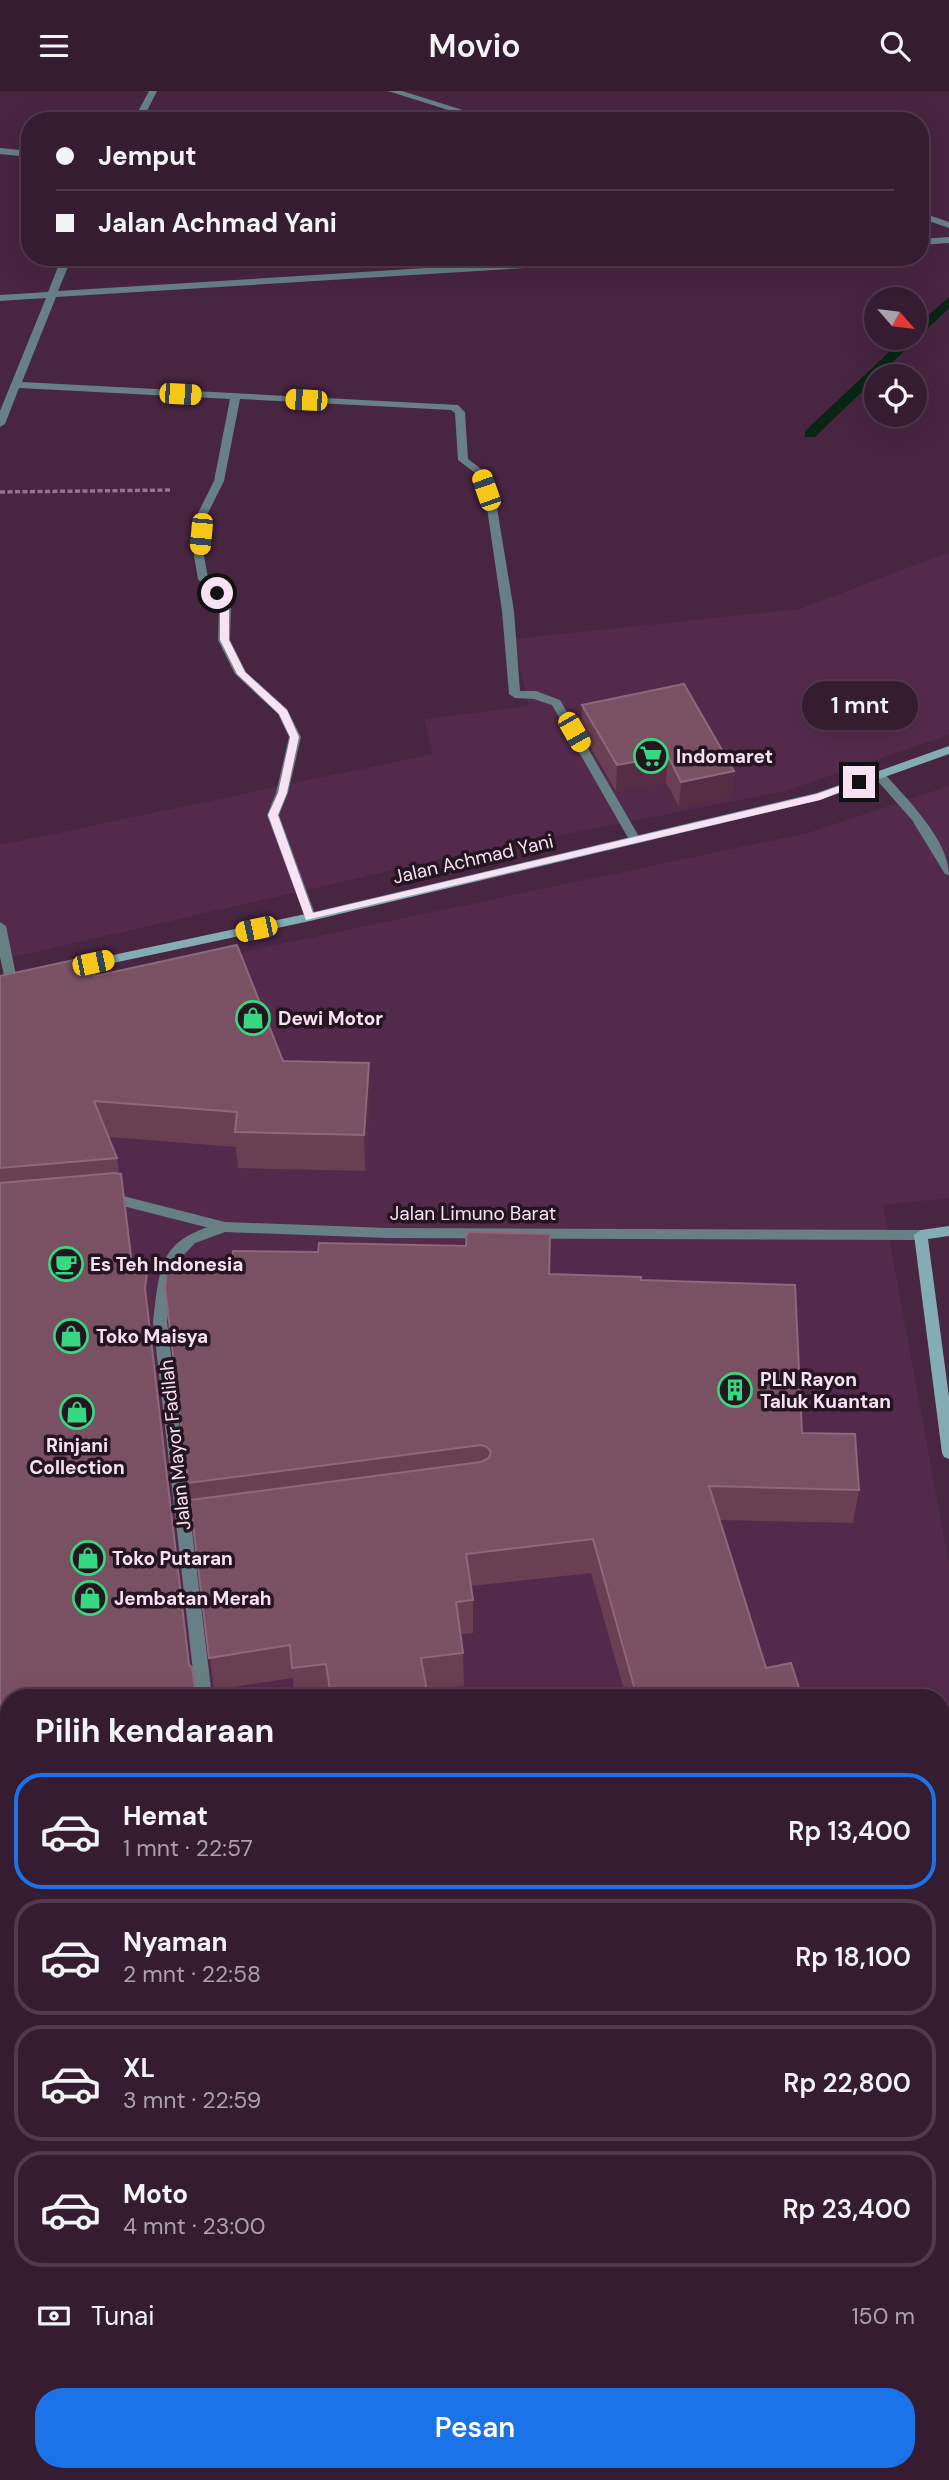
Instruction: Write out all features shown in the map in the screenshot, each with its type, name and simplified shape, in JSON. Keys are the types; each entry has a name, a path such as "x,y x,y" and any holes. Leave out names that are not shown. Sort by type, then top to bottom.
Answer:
{"street":[{"path":"142,112 153,91"},
{"path":"392,91 463,112"},
{"path":"0,151 21,153"},
{"path":"929,218 949,225"},
{"path":"929,241 949,240"},
{"path":"0,424 64,266"},
{"path":"0,298 530,266"},
{"path":"15,385 454,407 460,412 463,460 480,472 492,508 508,611 515,694 536,695 556,703 635,840"},
{"path":"235,397 219,481 203,513 199,556 203,579 217,593 225,607 224,640 241,674 283,712 295,737 282,793 273,815 310,917"},
{"name":"Jalan Achmad Yani","path":"52,972 310,917 820,796 949,750"},
{"path":"879,775 916,817 949,871"},
{"path":"0,926 12,980"},
{"name":"Jalan Limuno Barat","path":"93,1202 119,1200 225,1227 388,1233 921,1234 949,1231"},
{"name":"Jalan Mayor Fadilah","path":"203,1689 190,1525 160,1322 167,1264 175,1251 206,1230 225,1227"},
{"path":"921,1234 949,1453"}],"path":[{"path":"0,492 215,489"}],"shaded area":[{"path":"949,552 949,735 785,791 446,858 0,960 0,845 433,754 424,719 529,706 513,639 800,609"},
{"path":"949,786 949,1198 883,1205 949,1564 949,1689 0,1689 0,1003 808,833"}],"building":[{"path":"684,684 734,771 681,782 668,756 617,765 582,705"},
{"path":"237,945 283,1061 369,1063 364,1135 235,1132 237,1112 94,1101 117,1158 0,1168 0,976 88,957 95,976"},
{"path":"121,1174 133,1273 147,1273 145,1288 189,1665 192,1667 195,1689 0,1689 0,1183"},
{"path":"467,1232 550,1234 549,1274 795,1285 802,1433 855,1434 859,1490 709,1486 766,1668 791,1663 799,1689 635,1689 593,1539 466,1554 473,1600 456,1602 463,1653 421,1658 427,1689 330,1689 326,1664 292,1668 290,1645 209,1658 190,1500 481,1462 489,1458 491,1452 481,1445 188,1483 165,1287 167,1273 231,1272 233,1251 318,1252 319,1243 466,1246"}],"waterway":[{"path":"928,321 949,301"},
{"path":"810,434 898,350"}],"place":[{"name":"Indomaret","path":"651,756"},
{"name":"Dewi Motor","path":"253,1018"},
{"name":"Es Teh Indonesia","path":"66,1264"},
{"name":"Toko Maisya","path":"71,1336"},
{"name":"PLN Rayon Taluk Kuantan","path":"735,1390"},
{"name":"Rinjani Collection","path":"77,1412"},
{"name":"Toko Putaran","path":"88,1558"},
{"name":"Jembatan Merah","path":"90,1598"}],"route":[{"path":"217,593 225,607 224,640 241,674 283,712 295,737 282,793 273,815 310,917 820,796 859,782"}]}
